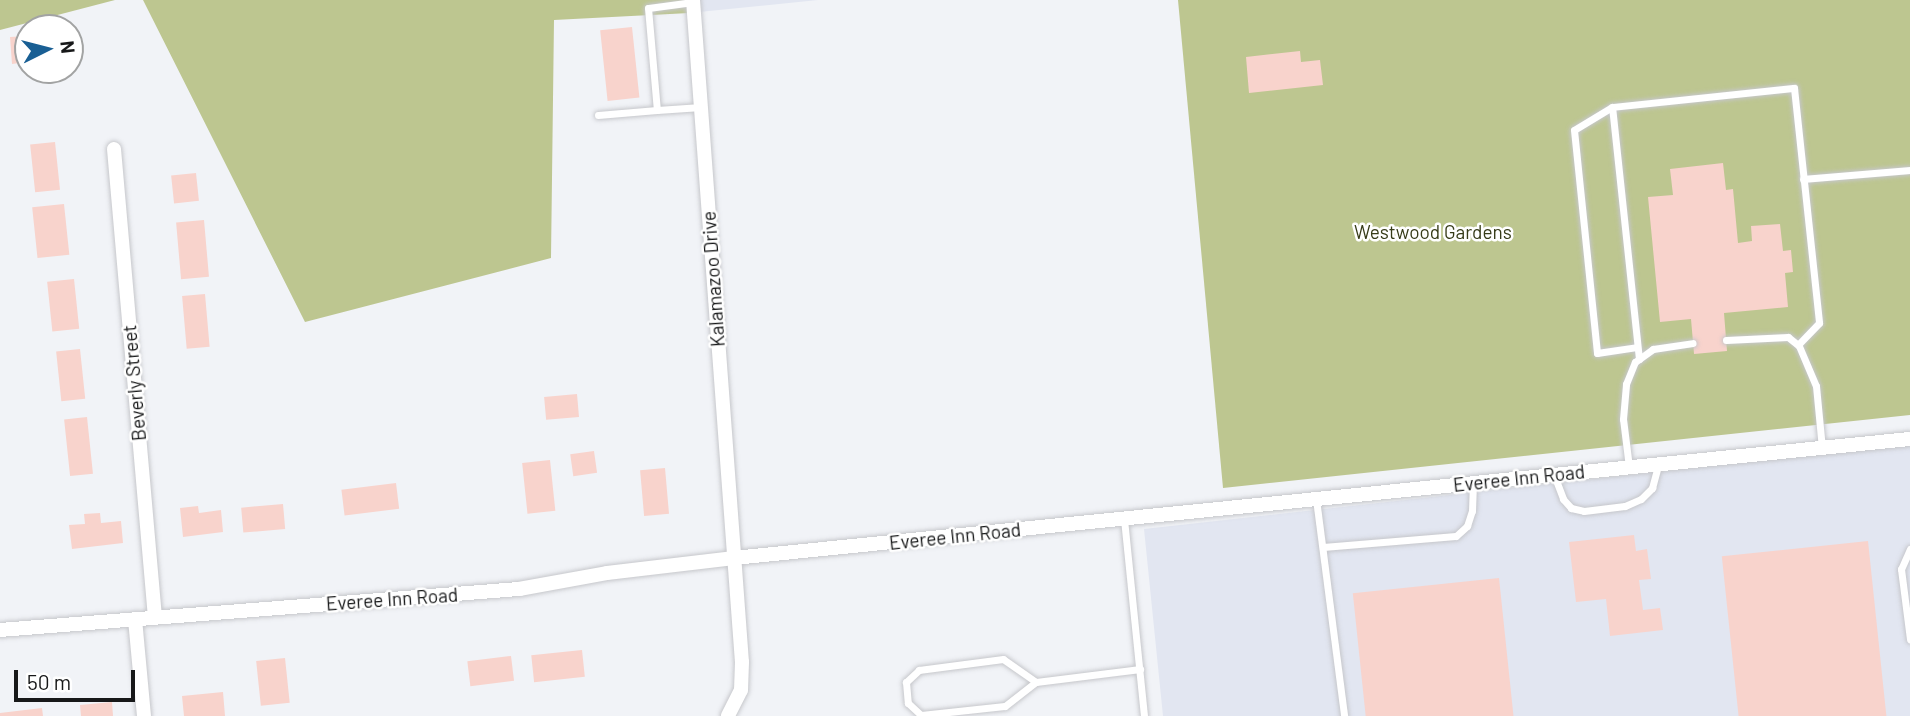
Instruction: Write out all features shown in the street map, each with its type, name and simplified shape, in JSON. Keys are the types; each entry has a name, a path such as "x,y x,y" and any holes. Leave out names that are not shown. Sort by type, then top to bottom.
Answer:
{"street":[{"name":"Kalamazoo Drive","path":"693,1 734,558 741,690 728,716"},
{"name":"Beverly Street","path":"114,149 155,617"},
{"name":"Everee Inn Road","path":"0,630 519,589 607,573 734,558 1910,439"},
{"path":"135,620 144,716"}],"lane":[{"path":"657,110 648,8 652,5 693,1"},
{"path":"1637,347 1597,353 1574,130 1612,107 1794,88 1819,323 1798,345"},
{"path":"598,115 701,107"},
{"path":"1612,107 1639,359"},
{"path":"1803,179 1910,170"},
{"path":"1726,340 1788,337 1798,345 1816,386 1822,448"},
{"path":"1629,467 1623,419 1626,384 1639,359 1653,349 1693,343"},
{"path":"1555,475 1563,499 1571,508 1584,511 1625,506 1640,499 1652,488 1658,464"},
{"path":"1323,547 1456,536 1467,526 1472,511 1473,483"},
{"path":"1316,498 1344,716"},
{"path":"1124,519 1144,716"},
{"path":"1909,549 1901,569 1910,639"},
{"path":"1035,682 1003,659 919,670 905,682 908,703 921,715 1005,706 1035,682 1139,669"}],"shaded area":[{"path":"689,0 818,0 689,13"},
{"path":"1910,444 1910,716 1163,716 1144,529"}],"green space":[{"path":"0,0 115,0 61,14 14,14 14,26 0,30"},
{"path":"143,0 689,0 689,13 554,20 551,258 305,322"},
{"name":"Westwood Gardens","path":"1178,0 1910,0 1910,415 1223,488"}],"building":[{"path":"632,27 639,98 608,101 600,30"},
{"path":"10,37 14,37 12,64"},
{"path":"1300,51 1301,62 1320,60 1323,85 1249,93 1246,57"},
{"path":"55,142 60,190 35,192 30,145"},
{"path":"1723,163 1726,190 1733,189 1738,243 1752,241 1751,226 1780,224 1783,251 1791,250 1793,272 1785,273 1788,307 1724,313 1727,351 1694,354 1691,319 1660,322 1648,197 1673,195 1670,169"},
{"path":"196,173 199,201 174,203 171,176"},
{"path":"64,204 69,255 38,258 32,207"},
{"path":"204,220 209,277 181,279 176,222"},
{"path":"74,279 79,329 52,332 47,282"},
{"path":"205,294 210,347 187,349 182,296"},
{"path":"80,349 85,399 61,401 56,352"},
{"path":"577,394 579,417 546,420 544,397"},
{"path":"87,417 93,474 70,476 64,419"},
{"path":"594,451 597,473 573,476 570,454"},
{"path":"550,460 555,511 527,514 522,463"},
{"path":"665,468 669,514 644,516 640,470"},
{"path":"396,483 399,509 345,516 341,490"},
{"path":"283,504 285,529 243,533 241,508"},
{"path":"198,506 199,513 221,510 223,532 183,537 180,508"},
{"path":"100,513 101,523 121,521 123,543 72,549 69,525 85,524 84,514"},
{"path":"1634,535 1636,551 1647,549 1651,579 1639,580 1643,610 1660,608 1663,630 1610,636 1606,599 1576,602 1569,542"},
{"path":"1868,541 1886,716 1739,716 1722,556"},
{"path":"1499,578 1514,716 1366,716 1353,593"},
{"path":"582,650 585,677 534,682 531,655"},
{"path":"511,656 514,681 470,686 467,661"},
{"path":"285,658 290,703 261,706 256,661"},
{"path":"223,692 225,716 184,716 182,696"},
{"path":"112,702 113,716 81,716 80,705"},
{"path":"42,708 43,716 0,716 0,713"}]}
